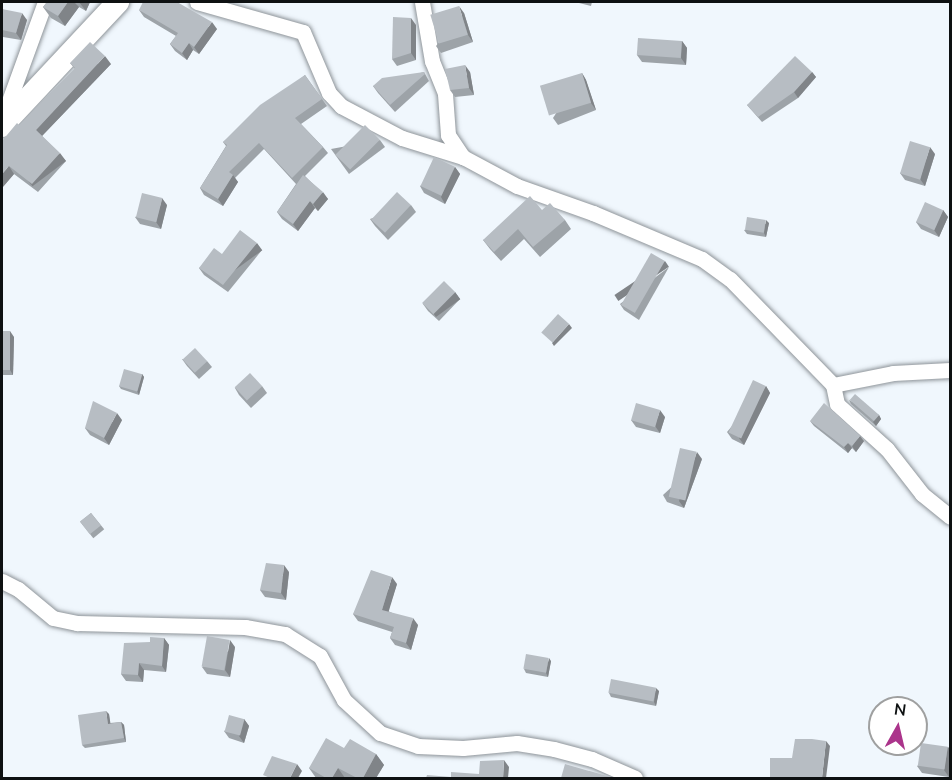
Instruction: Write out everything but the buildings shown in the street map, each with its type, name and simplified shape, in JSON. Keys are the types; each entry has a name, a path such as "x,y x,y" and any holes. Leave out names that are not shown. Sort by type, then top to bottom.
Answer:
{"main road":[{"path":"2,124 118,2"}],"street":[{"path":"2,124 45,2"},
{"path":"197,2 303,32 329,93 341,106 402,138 463,157 517,186 593,213 702,259 730,279 773,320 833,385 837,404 887,449 922,494 951,517"},
{"path":"422,2 432,61 445,94 448,135 463,157"},
{"path":"833,385 893,373 951,370"},
{"path":"2,581 18,589 53,618 77,623 245,627 285,634 320,656 344,700 380,733 418,746 463,748 517,743 554,748 592,759 635,778"}]}
